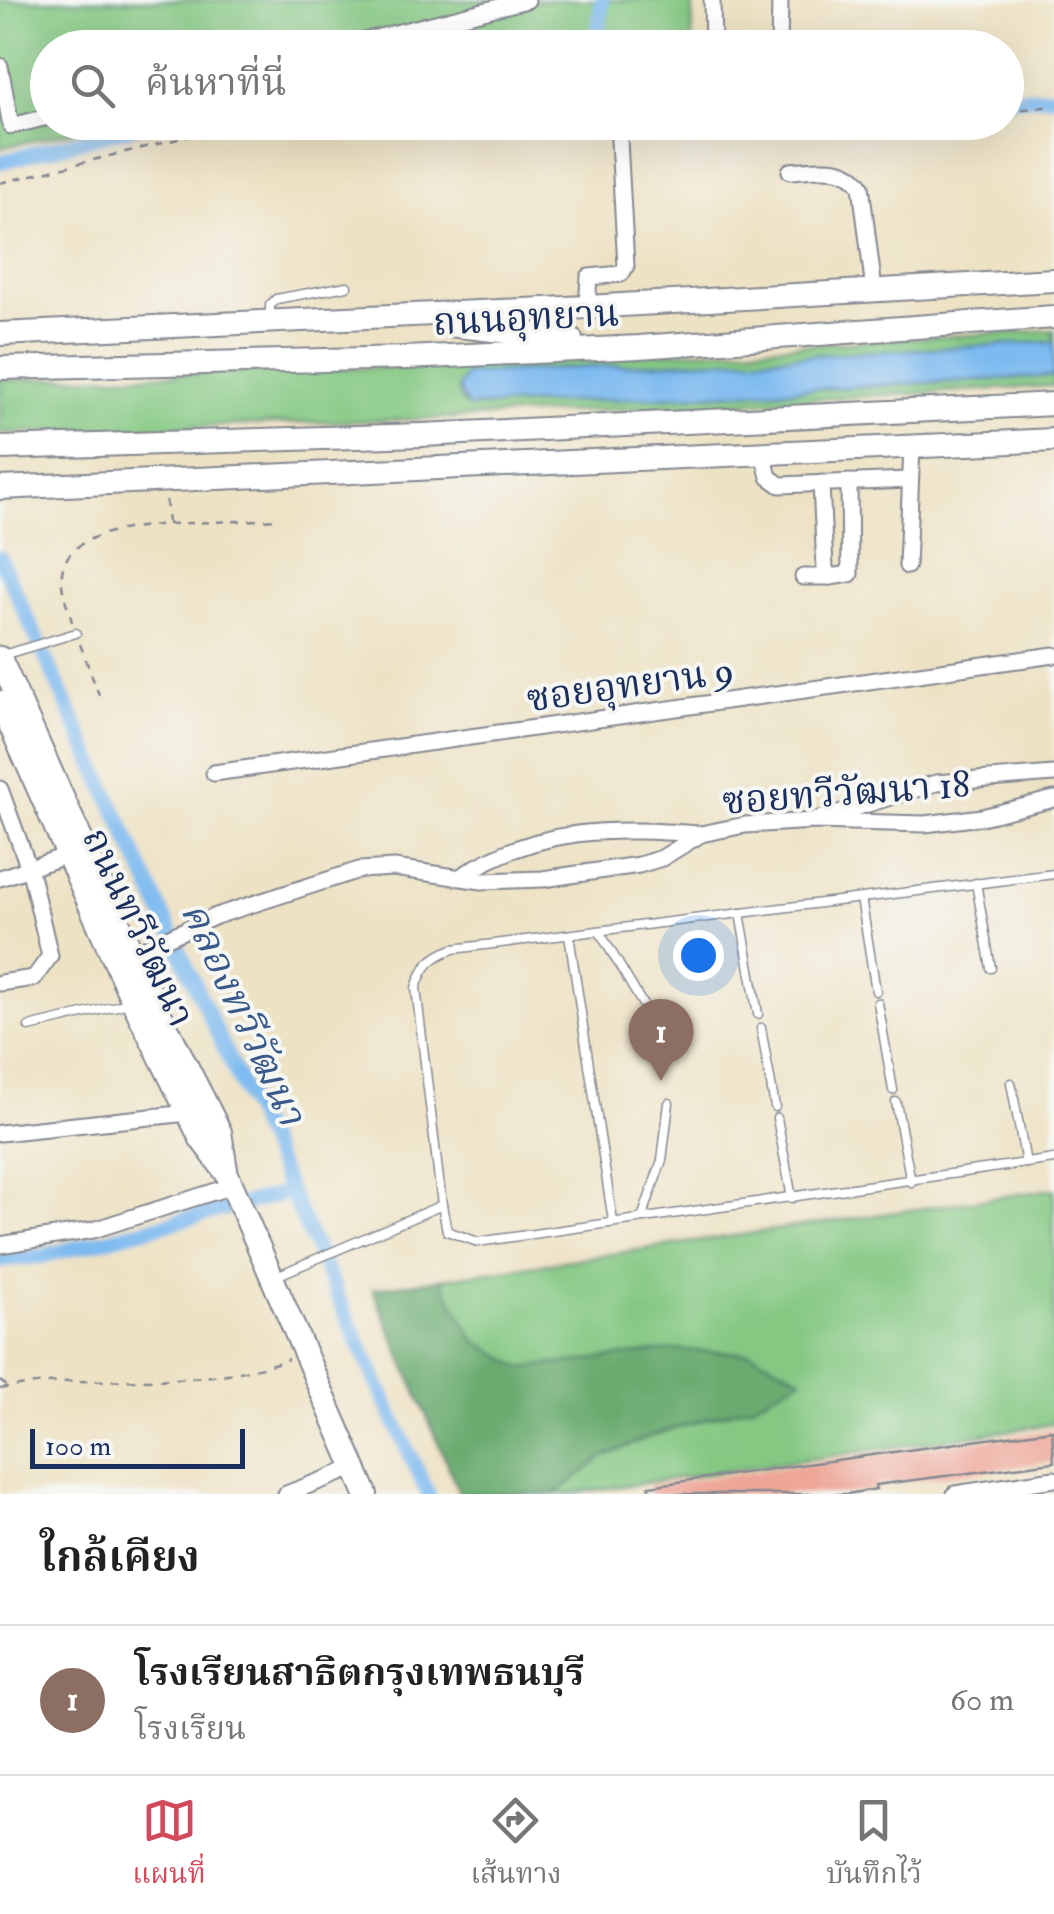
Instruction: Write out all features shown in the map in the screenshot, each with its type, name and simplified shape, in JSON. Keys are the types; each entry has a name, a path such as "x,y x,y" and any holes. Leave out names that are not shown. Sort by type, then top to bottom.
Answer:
{"main road":[{"name":"ถนนอุทยาน","path":"0,334 587,307 1054,280"},
{"name":"ถนนอุทยาน","path":"0,371 639,347 1054,314"},
{"path":"381,317 639,347"},
{"path":"0,371 14,352 51,332"},
{"path":"0,448 422,435 1054,404"},
{"path":"994,408 1054,413"},
{"path":"0,448 18,472 19,488 1054,440"},
{"name":"ถนนทวีวัฒนา","path":"4,655 132,954 220,1132 235,1193"},
{"name":"ถนนทวีวัฒนา","path":"0,702 134,1002 188,1113 235,1193 366,1494"}],"street":[{"path":"392,30 461,8 527,0"},
{"path":"712,0 713,30"},
{"path":"779,30 780,0"},
{"path":"0,66 5,127 30,121"},
{"path":"587,307 589,276 621,274 626,266 619,140"},
{"path":"790,171 843,170 855,176 861,186 874,290"},
{"path":"906,566 912,446"},
{"path":"763,454 773,482 910,480"},
{"path":"803,578 850,574 849,482"},
{"path":"821,483 825,569 830,578"},
{"name":"ซอยอุทยาน 9","path":"214,773 1054,655"},
{"path":"814,821 936,783 1054,774"},
{"path":"0,788 30,871 50,956 34,978 0,983"},
{"name":"ซอยทวีวัฒนา 18","path":"463,875 492,854 582,832 634,829 701,834 745,825 814,821 925,824 982,817 1054,799"},
{"name":"ซอยทวีวัฒนา 18","path":"132,954 216,916 359,870 394,868 500,881 587,874 662,858 701,834"},
{"path":"0,878 68,856"},
{"path":"0,1134 188,1113"},
{"path":"0,1244 94,1230 235,1193"},
{"path":"286,1494 354,1468"},
{"path":"955,1494 1054,1479"}],"lane":[{"path":"270,322 270,305 276,298 347,286"},
{"path":"4,655 76,633"},
{"path":"1054,874 453,949 435,956 422,968 416,988 447,1232 478,1242 1054,1159"},
{"path":"976,883 991,968"},
{"path":"861,898 876,991"},
{"path":"740,913 758,1014"},
{"path":"599,931 652,1020 662,1047"},
{"path":"570,935 613,1221"},
{"path":"28,1027 134,1002"},
{"path":"878,1003 894,1090"},
{"path":"761,1028 775,1106"},
{"path":"1012,1083 1026,1163"},
{"path":"896,1102 912,1182"},
{"path":"642,1218 662,1160 670,1104"},
{"path":"777,1118 792,1198"},
{"path":"270,1279 442,1205"}],"path":[{"path":"1024,108 1054,106"},
{"path":"0,183 174,140"},
{"path":"165,482 168,524"},
{"path":"99,694 62,585 70,554 88,539 117,530 281,519"},
{"path":"0,1389 111,1378 192,1381 246,1374 303,1354"},
{"path":"0,1380 10,1388"}],"green space":[{"path":"0,0 693,0 692,30 30,30 30,140 35,140 0,148"},
{"path":"1054,330 1054,342 466,374 458,387 460,399 468,407 1054,376 1054,386 456,418 0,433 0,380 452,365"},
{"path":"1054,1189 1054,1424 568,1494 460,1494 373,1289"},
{"path":"441,1279 474,1340 522,1368 672,1350 751,1353 802,1378 752,1405 653,1435 603,1457 555,1494 460,1494 373,1289"}],"water":[{"path":"1054,342 1054,376 468,407 458,387 466,374"}],"building":[{"path":"1052,1430 1054,1462 875,1485 876,1489 847,1494 649,1494 649,1486"}],"waterway":[{"path":"599,30 602,0"},
{"path":"1024,97 1054,96"},
{"path":"0,162 84,140"},
{"name":"คลองทวีวัฒนา","path":"0,558 428,1494"},
{"path":"0,1260 43,1256 290,1192"}],"place":[{"name":"โรงเรียนสาธิตกรุงเทพธนบุรี","path":"661,1081"}]}
